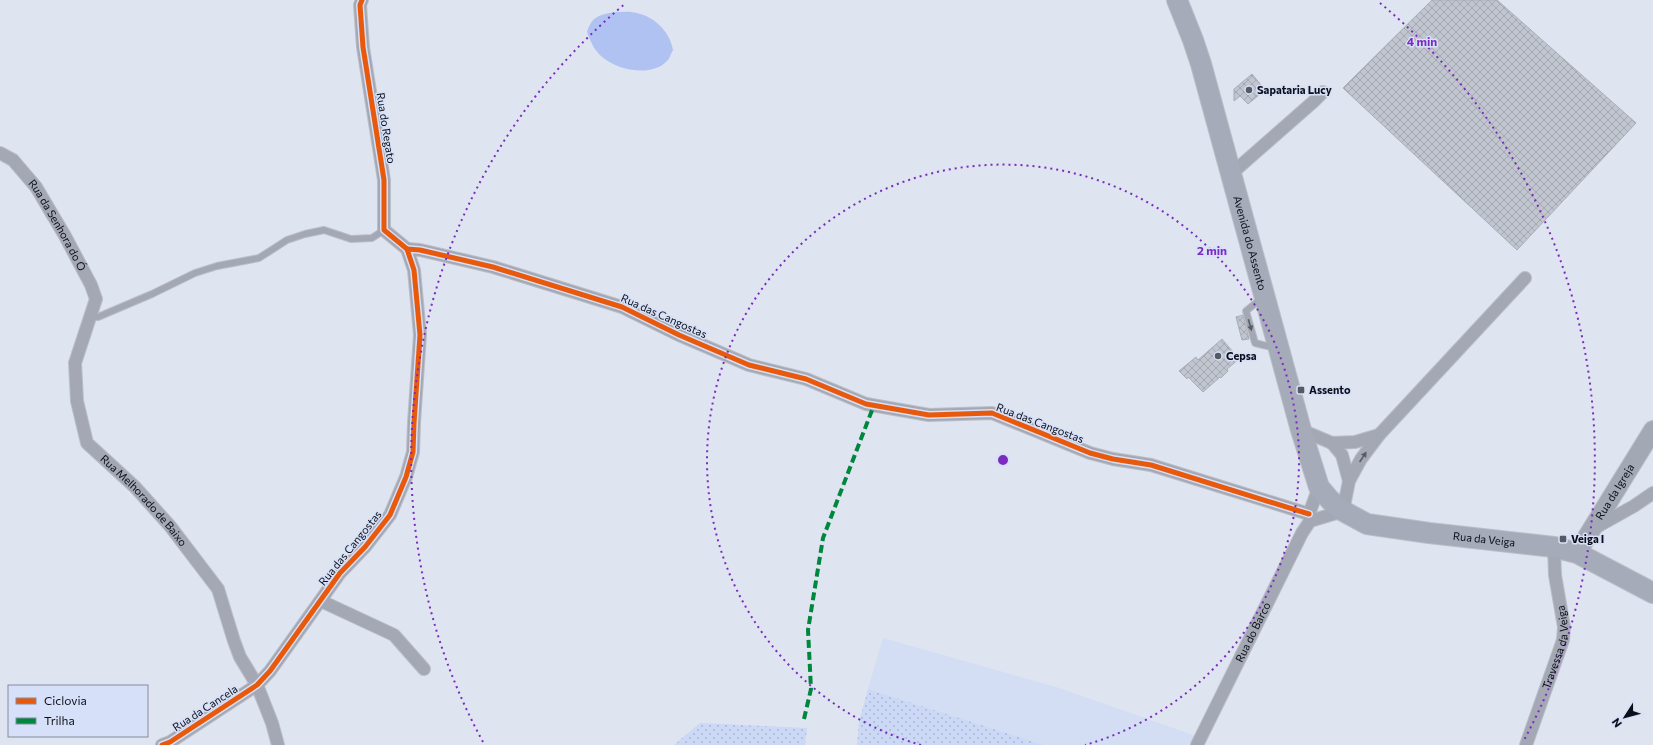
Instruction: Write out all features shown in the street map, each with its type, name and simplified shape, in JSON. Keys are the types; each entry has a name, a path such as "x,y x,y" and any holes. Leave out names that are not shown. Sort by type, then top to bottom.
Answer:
{"main road":[{"name":"Avenida do Assento","path":"1177,0 1193,40 1301,430 1319,487"},
{"name":"Rua da Veiga","path":"1319,487 1330,500 1343,510 1367,524 1429,533 1554,547 1577,553 1653,593"}],"street":[{"name":"Rua do Regato","path":"362,0 360,5 363,47 384,180 384,230"},
{"path":"1231,174 1308,108 1323,92"},
{"name":"Rua da Senhora do Ó","path":"0,153 13,160 36,187 66,236 96,298 92,312"},
{"path":"384,230 406,249"},
{"name":"Rua das Cangostas","path":"257,685 270,671 340,573 365,547 390,515 406,477 413,452 420,335 414,270 406,249 420,250 493,267 622,307 679,335 749,365 806,379 866,404 929,415 992,413 1090,453 1113,459 1151,464 1310,517"},
{"path":"1310,517 1343,510 1349,480 1361,459 1379,435 1525,278"},
{"name":"Rua Melhorado de Baixo","path":"92,312 75,363 76,401 87,443 135,487 170,526 218,589 240,657 257,685 272,723 278,745"},
{"path":"1301,430 1332,443 1355,442 1379,435"},
{"name":"Rua da Igreja","path":"1577,553 1653,430"},
{"path":"1332,443 1342,456 1349,480"},
{"name":"Rua do Barco","path":"1197,745 1310,517 1319,487"},
{"path":"1592,529 1634,506 1653,493"},
{"name":"Travessa da Veiga","path":"1526,745 1563,640 1564,627 1556,575 1554,547"},
{"path":"321,601 394,635 424,669"},
{"name":"Rua da Cancela","path":"162,745 170,742 257,685"}],"lane":[{"path":"92,312 98,317 152,294 195,273 217,266 259,258 287,240 305,234 324,230 351,239 372,238 384,230"}],"shaded area":[{"path":"615,12 632,12 644,15 661,26 669,37 673,50 667,61 660,66 643,71 615,65 601,56 594,48 587,32 594,19 605,14"},
{"path":"883,638 1059,688 1196,736 1192,745 1044,745 868,689"},
{"path":"868,689 1044,745 857,745 859,722"},
{"path":"700,723 807,728 805,745 674,745"}],"building":[{"path":"1432,0 1497,0 1636,123 1517,250 1343,88"},
{"name":"Sapataria Lucy","path":"1252,74 1265,90 1248,104 1240,96 1234,101 1234,89"},
{"path":"1243,315 1249,339 1242,340 1236,317"},
{"path":"1222,339 1239,359 1227,369 1228,371 1221,378 1220,377 1203,392 1188,377 1187,379 1179,371 1196,357 1198,360"}],"marked path":[{"path":"804,719 811,689 808,630 823,538 874,405"}],"cycle path":[{"path":"162,745 170,742 257,685 270,671 340,573 365,547 390,515 406,477 413,452 420,335 414,270 407,249 384,230 384,180 363,47 360,5 362,0"},
{"path":"407,249 420,250 493,267 622,307 679,335 749,365 806,379 866,404 929,415 992,413 1090,453 1113,459 1151,465 1309,514"}],"place":[{"name":"Sapataria Lucy","path":"1249,90"},
{"name":"Cepsa","path":"1218,356"},
{"name":"Assento","path":"1301,390"},
{"name":"Veiga I","path":"1563,539"}]}
